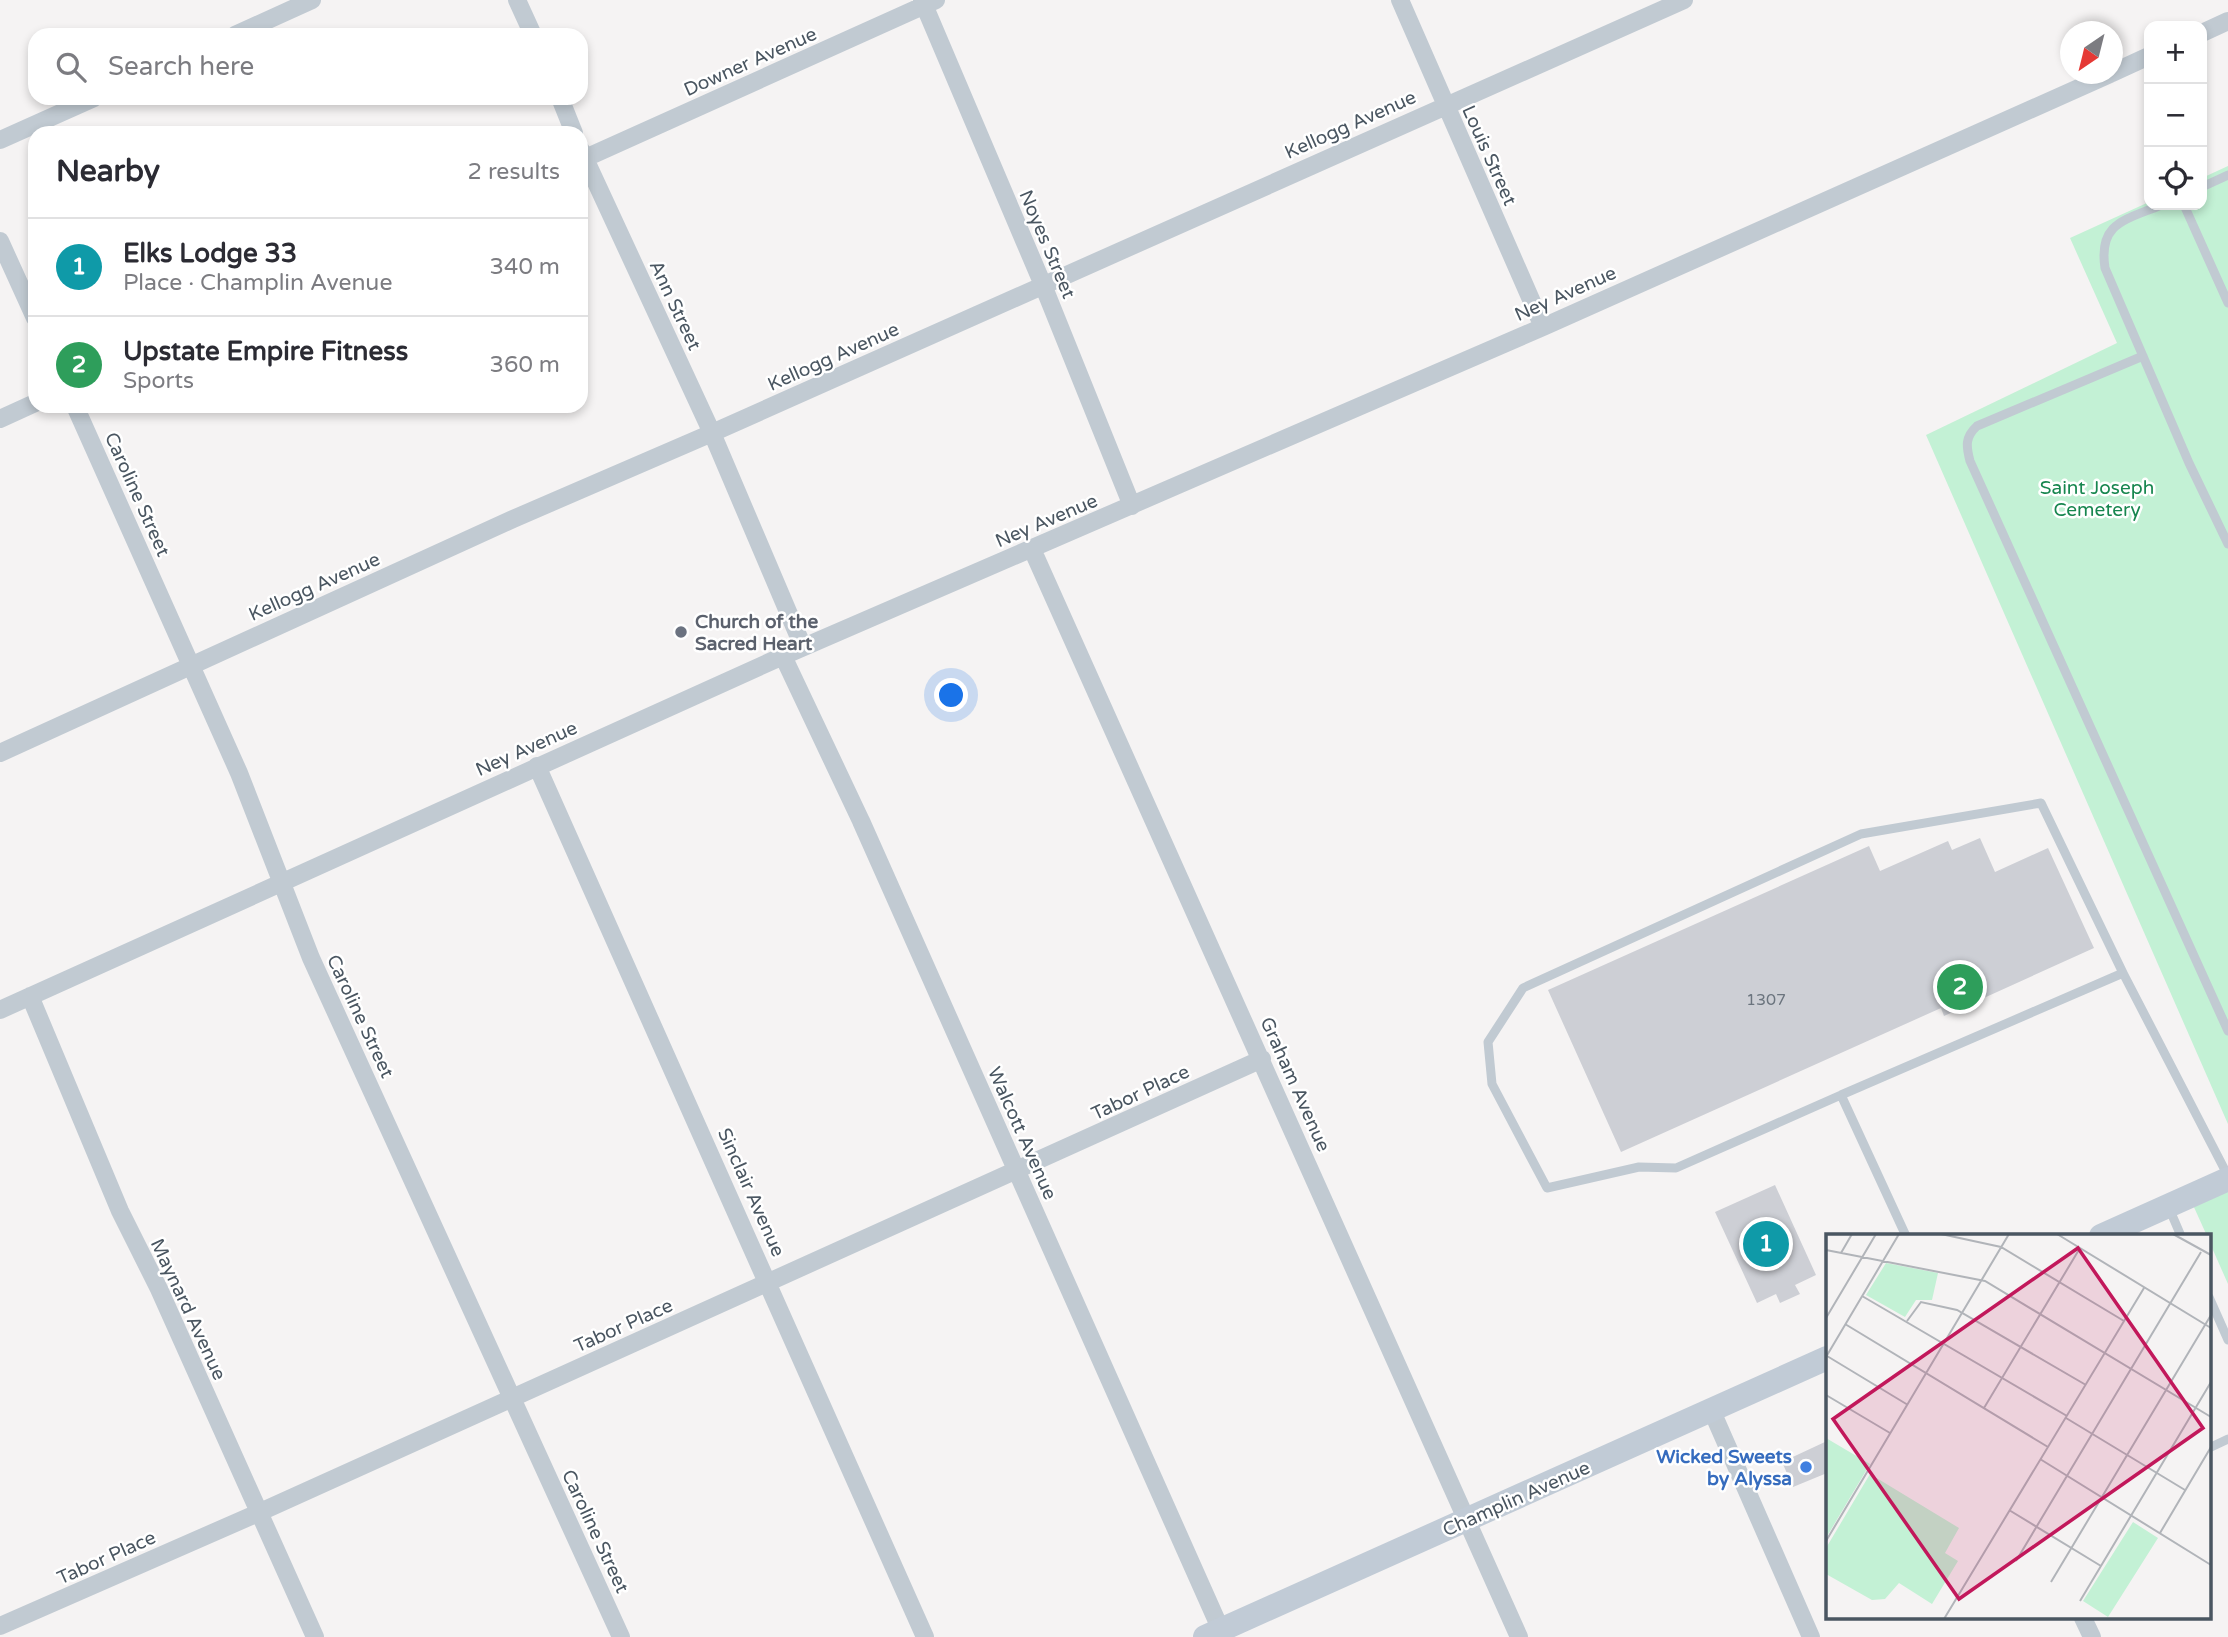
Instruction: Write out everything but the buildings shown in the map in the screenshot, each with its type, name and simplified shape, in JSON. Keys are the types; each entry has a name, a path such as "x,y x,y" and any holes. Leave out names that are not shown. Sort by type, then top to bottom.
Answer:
{"street":[{"path":"250,28 312,0"},
{"path":"517,0 530,28"},
{"name":"Louis Street","path":"1400,0 1543,327"},
{"name":"Kellogg Avenue","path":"0,753 513,519 1684,0"},
{"name":"Downer Avenue","path":"588,153 927,2"},
{"name":"Noyes Street","path":"927,2 1132,506"},
{"path":"2207,31 2228,21"},
{"name":"Ney Avenue","path":"2123,68 2144,58"},
{"name":"Ney Avenue","path":"0,1010 803,647 1543,327 2086,84"},
{"path":"33,126 79,105"},
{"path":"563,105 571,126"},
{"path":"0,141 28,128"},
{"name":"Ann Street","path":"588,169 712,433 803,647"},
{"path":"0,241 28,303"},
{"path":"0,419 28,405"},
{"name":"Caroline Street","path":"78,413 239,774 311,958 621,1637"},
{"name":"Graham Avenue","path":"1032,549 1519,1637"},
{"name":"Walcott Avenue","path":"783,656 861,821 1017,1171 1216,1635"},
{"name":"Sinclair Avenue","path":"537,766 925,1637"},
{"name":"Maynard Avenue","path":"30,996 120,1211 159,1289 315,1637"},
{"name":"Tabor Place","path":"0,1626 258,1513 1262,1059"},
{"path":"2105,1234 2228,1178"},
{"name":"Champlin Avenue","path":"1216,1635 1826,1358"},
{"path":"1711,1409 1811,1637"},
{"path":"2084,1620 2092,1637"}],"lane":[{"path":"2207,185 2228,175"},
{"path":"2149,210 2117,224 2105,237 2102,249 2105,268 2189,463 2228,544"},
{"path":"2186,210 2228,303"},
{"path":"2143,356 1977,426 1969,433 1966,446 1970,461 2228,1031"},
{"path":"2123,973 1676,1168 1639,1167 1547,1188 1492,1084 1488,1042 1523,988 1861,834 2040,803 2228,1178"},
{"path":"1841,1095 1905,1234"},
{"path":"2168,1206 2180,1234"},
{"path":"2210,1304 2228,1340"},
{"path":"2210,1448 2228,1440"}],"green space":[{"name":"Saint Joseph Cemetery","path":"2228,166 2228,1124 1926,435 2117,343 2070,238 2144,204 2144,210 2207,210 2207,176"},
{"path":"2228,1189 2228,1284 2210,1243 2210,1234 2206,1234 2193,1205"}],"place":[{"name":"Church of the Sacred Heart","path":"681,632"},
{"name":"Upstate Empire Fitness","path":"1960,987"},
{"name":"Elks Lodge 33","path":"1766,1244"},
{"name":"Wicked Sweets by Alyssa","path":"1806,1467"}]}
